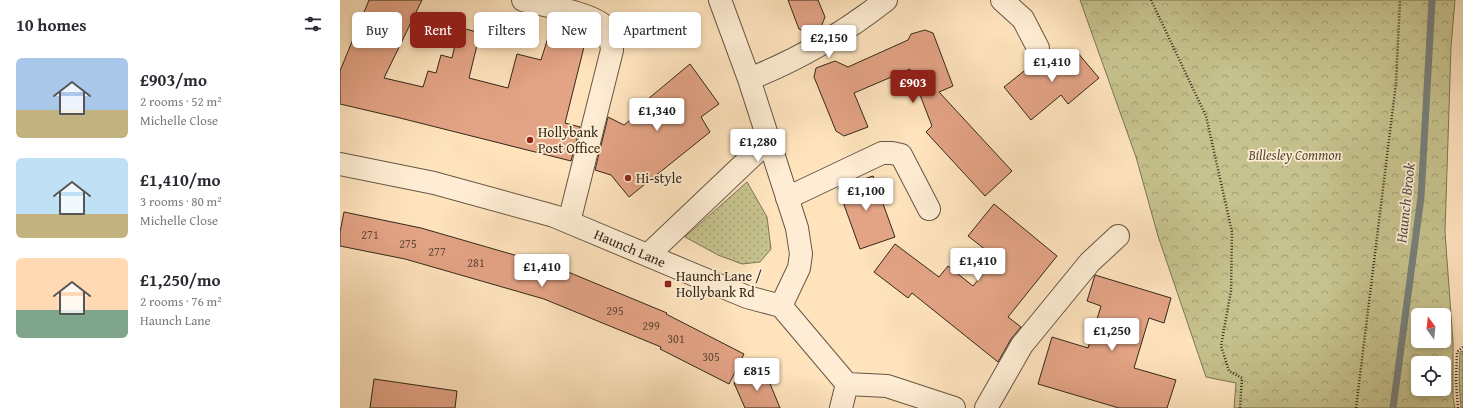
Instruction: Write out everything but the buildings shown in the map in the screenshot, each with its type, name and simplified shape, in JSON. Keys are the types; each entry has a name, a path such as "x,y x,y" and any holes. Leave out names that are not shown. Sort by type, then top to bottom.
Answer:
{"street":[{"path":"523,0 594,18 605,27 610,37 612,50 569,222"},
{"path":"720,0 749,79 798,228 801,254 799,268 781,306 847,384 887,386 954,408"},
{"path":"749,79 766,73 828,40 859,21 886,0"},
{"path":"1002,0 1023,20 1038,48"},
{"path":"648,255 769,140"},
{"path":"787,198 882,154 892,153 901,155 929,209"},
{"name":"Haunch Lane","path":"340,164 434,183 554,216 747,297 781,306"},
{"path":"986,408 1022,345 1090,262 1118,236"},
{"path":"841,408 847,384"}],"path":[{"path":"1151,0 1206,116 1232,232 1232,283 1221,346 1229,371 1242,378 1240,408"},
{"path":"1356,408 1396,83 1400,0"},
{"path":"1458,408 1456,381 1457,352 1463,347"}],"green space":[{"name":"Billesley Common","path":"1080,0 1455,0 1451,47 1445,232 1451,308 1411,308 1411,348 1451,348 1451,314 1453,342 1453,397 1455,408 1234,408 1236,383 1206,377 1158,236 1136,157"},
{"path":"747,182 767,217 771,249 760,262 742,264 718,255 685,237"},
{"path":"1463,351 1463,408 1461,408 1459,380 1460,352"}],"waterway":[{"name":"Haunch Brook","path":"1393,408 1421,197 1432,0"}],"place":[{"name":"Hollybank Post Office","path":"530,140"},
{"name":"Hi-style","path":"628,178"},
{"name":"Haunch Lane / Hollybank Rd","path":"668,284"}]}
